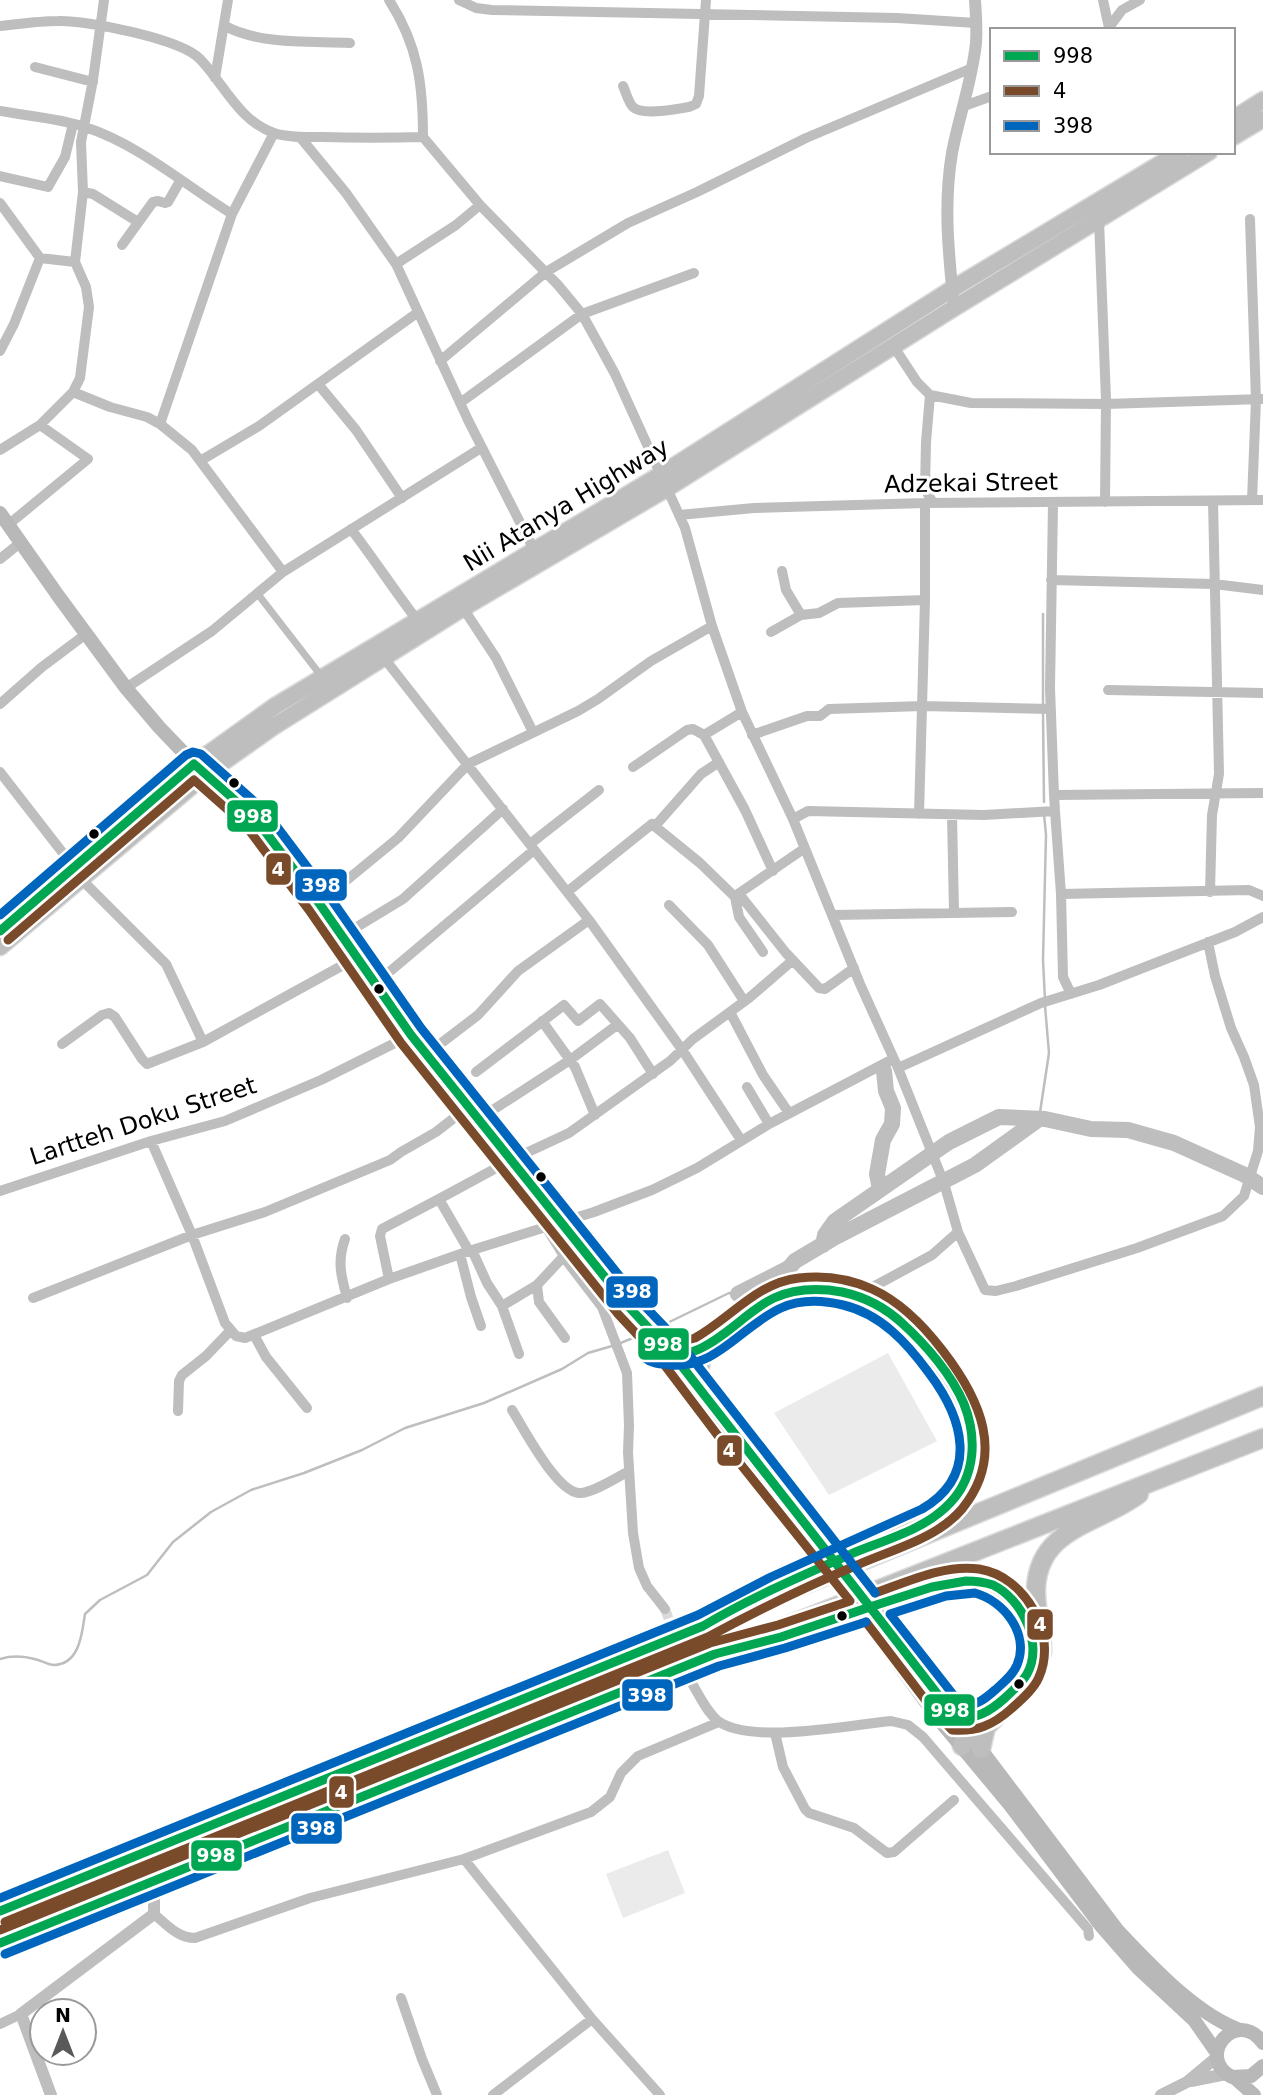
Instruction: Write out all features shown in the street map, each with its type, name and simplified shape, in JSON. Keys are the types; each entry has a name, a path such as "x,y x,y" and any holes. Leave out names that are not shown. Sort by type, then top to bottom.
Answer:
{"highway":[{"path":"664,1352 690,1353 703,1349 769,1298 813,1289 857,1295 893,1314 928,1351 960,1396 973,1434 973,1459 963,1486 948,1505 925,1520 739,1604 703,1626"},
{"path":"697,1384 703,1349"},
{"path":"0,1911 1263,1396"},
{"path":"0,1943 715,1654 1263,1438"},
{"path":"970,1743 1019,1699 1040,1668 1042,1643 1036,1591 1044,1556 1069,1531 1130,1502 1160,1477"},
{"path":"715,1654 751,1647 934,1587 980,1581 1005,1593 1016,1603 1027,1625 1031,1646 1030,1665 1018,1686 980,1717 970,1743"},
{"path":"956,1718 980,1717"}],"main road":[{"path":"1235,118 1263,100"},
{"path":"1235,137 1263,119"},
{"name":"Nii Atanya Highway","path":"0,931 77,872 246,726 322,677 534,550 663,482 952,289 1177,154"},
{"path":"199,769 273,727 663,482 894,347 1206,154"},
{"path":"4,519 127,688 199,769 255,818 319,903 411,1035 562,1220 623,1300 654,1331 664,1352 823,1556 956,1718 1079,1908 1194,2020 1217,2055 1219,2067 1254,2095"},
{"path":"0,947 77,872"},
{"path":"664,1352 697,1384 823,1556"},
{"path":"870,1616 936,1716 970,1743 1118,1931 1143,1957 1208,2014 1219,2022 1260,2037"},
{"path":"1217,2055 1222,2040 1240,2030"},
{"path":"1231,2076 1251,2076 1263,2066"}],"street":[{"path":"0,176 48,187 65,157 93,82 104,0"},
{"path":"215,78 228,0"},
{"path":"390,0 403,21 419,69 423,96 423,137 480,205 546,272 582,314 615,374 691,546 712,626 742,712 793,819 943,1181 958,1232 985,1290 996,1291 1137,1248 1223,1216 1244,1196 1258,1151 1260,1127 1254,1086 1228,1018 1208,942"},
{"path":"460,0 476,8 492,10 897,18 976,23"},
{"path":"623,86 636,110 645,112 696,104 699,96 706,0"},
{"path":"954,308 947,247 947,199 952,153 972,68 975,0"},
{"path":"1102,0 1108,28"},
{"path":"1109,28 1122,10 1140,0"},
{"path":"0,26 60,20 145,36 191,51 200,58 243,112 274,134 300,137 423,137"},
{"path":"225,26 238,33 277,39 350,43"},
{"path":"35,67 93,82"},
{"path":"440,361 546,272 628,223 806,138 972,68"},
{"path":"964,106 990,97"},
{"path":"0,111 78,125 126,145 232,214"},
{"path":"0,450 40,425 73,393 80,378 89,307 86,287 75,262 83,192 78,125"},
{"path":"160,424 232,214 274,134"},
{"path":"300,137 346,193 396,264 481,449 534,550"},
{"path":"122,245 153,202 168,202 180,181"},
{"path":"83,192 93,194 138,222"},
{"path":"0,203 40,258 75,262"},
{"path":"396,264 445,233 480,205"},
{"path":"1250,219 1259,297 1257,500"},
{"path":"1100,220 1106,404 1105,502"},
{"path":"0,351 14,324 40,258"},
{"path":"460,403 582,314 694,273"},
{"path":"201,461 259,426 417,313"},
{"path":"894,347 930,395 961,401 996,404 1106,404 1260,399"},
{"path":"318,384 356,430 402,498"},
{"path":"73,393 160,424 192,450 283,572"},
{"path":"919,814 929,503 925,489 930,395"},
{"path":"4,519 88,459 40,425"},
{"path":"127,688 212,631 283,572 481,449"},
{"name":"Adzekai Street","path":"679,515 754,508 929,503 1053,504 1257,500"},
{"path":"1210,892 1212,815 1219,774 1213,501"},
{"path":"1053,504 1051,709 1054,795 1061,894 1063,977 1071,994"},
{"path":"351,529 384,579 417,620"},
{"path":"2,556 20,543"},
{"path":"782,571 786,590 801,615"},
{"path":"1051,580 1214,584 1263,590"},
{"path":"257,593 322,677"},
{"path":"771,632 801,615 819,614 838,603 925,600"},
{"path":"463,608 496,658 534,732"},
{"path":"319,903 398,838 468,764 598,699 651,661 712,626"},
{"path":"0,705 42,667 86,634"},
{"path":"384,658 589,920 683,1051 741,1140"},
{"path":"1108,690 1263,692"},
{"path":"752,735 807,716 820,716 829,709 923,706 1051,709"},
{"path":"704,735 742,712"},
{"path":"633,768 687,730 693,729 704,735 746,810 774,871"},
{"path":"656,825 701,775 719,762"},
{"path":"0,772 77,872 166,964 204,1042"},
{"path":"375,984 599,790"},
{"path":"1054,795 1263,793"},
{"path":"342,936 403,899 503,809"},
{"path":"793,819 808,811 951,815 1055,811"},
{"path":"951,815 954,912"},
{"path":"567,892 649,825 656,825 737,896 819,988 825,989 854,968"},
{"path":"737,896 804,848"},
{"path":"1061,894 1249,890 1263,896"},
{"path":"737,896 739,917 763,952"},
{"path":"669,905 708,945 744,1001"},
{"path":"833,915 1013,912"},
{"path":"151,1141 230,1331 244,1338 389,1279 467,1251 594,1212 652,1190 697,1168 789,1113 896,1064 1045,1002 1235,932 1263,917"},
{"path":"427,1054 478,1015 519,971 589,920"},
{"path":"62,1044 102,1015 109,1013 115,1017 147,1064 204,1042 356,958"},
{"path":"389,1279 380,1236 382,1230 513,1159 557,1140 653,1074 793,960"},
{"path":"475,1072 564,1005 578,1021 600,1004 630,1038 653,1074"},
{"path":"730,1012 764,1075 789,1113"},
{"path":"542,1021 570,1060 595,1115"},
{"path":"479,1119 570,1060 618,1025"},
{"name":"Lartteh Doku Street","path":"0,1191 151,1141 225,1121 321,1080 411,1035"},
{"path":"747,1087 769,1124"},
{"path":"33,1298 192,1235 265,1212 390,1160 436,1132 468,1108"},
{"path":"439,1199 467,1251 502,1306 519,1354"},
{"path":"546,1227 603,1307 627,1373 633,1533 639,1568 647,1586 665,1609"},
{"path":"857,1295 932,1255 958,1232"},
{"path":"345,1239 339,1259 347,1298"},
{"path":"467,1251 481,1326"},
{"path":"502,1306 537,1285 565,1255"},
{"path":"537,1285 539,1303 565,1338"},
{"path":"603,1307 623,1300"},
{"path":"178,1411 179,1381 183,1374 206,1356 230,1331"},
{"path":"254,1335 266,1357 307,1408"},
{"path":"512,1410 536,1448 563,1484 570,1489 579,1493 587,1492 629,1471"},
{"path":"693,1685 710,1713 719,1721 745,1731 775,1733 891,1721 908,1725 931,1746 1079,1908 1089,1936"},
{"path":"154,1881 154,1914 175,1932 187,1938 195,1938 310,1898 464,1859 591,1812 610,1797 621,1773 638,1756 719,1721"},
{"path":"775,1733 783,1767 805,1809 854,1828 887,1853 894,1852 954,1800"},
{"path":"464,1859 592,2019 660,2095"},
{"path":"0,2024 21,2014 154,1914"},
{"path":"401,1998 437,2095"},
{"path":"21,2014 51,2095"},
{"path":"493,2095 592,2019"},
{"path":"1161,2095 1187,2081 1217,2055"},
{"path":"1187,2081 1231,2076"}],"shaded area":[{"path":"888,1353 937,1441 829,1495 774,1413"},
{"path":"668,1850 685,1893 623,1918 606,1874"}],"waterway":[{"path":"1043,614 1043,705"},
{"path":"1043,714 1044,802"},
{"path":"1044,814 1045,1000"},
{"path":"1039,1119 1049,1053 1045,1006"},
{"path":"880,1189 877,1174 883,1140 892,1124 893,1108 886,1091 884,1071"},
{"path":"823,1245 825,1235 835,1221 949,1142 999,1117 1045,1119 1091,1129 1128,1130 1174,1143 1245,1175 1263,1187"},
{"path":"738,1294 789,1268 795,1261 832,1239 975,1165 1039,1119"},
{"path":"657,1328 729,1293 738,1294"},
{"path":"618,1344 638,1336"},
{"path":"0,1659 23,1657 54,1665 69,1659 78,1646 85,1614 100,1600 147,1575 173,1542 211,1512 251,1490 362,1450 405,1428 484,1403 562,1369 588,1353 612,1346"}],"tunnel":[{"path":"665,1609 693,1685"}],"transit line":[{"name":"398","path":"0,915 186,755 193,752 201,754 265,811 329,896 421,1028 637,1298 680,1343 875,1593"},
{"name":"998","path":"0,931 194,764 255,818 319,903 411,1035 628,1306 670,1351 870,1607"},
{"name":"4","path":"0,1930 710,1643 778,1625 850,1601 660,1359 618,1314 401,1043 309,910 246,826 194,780 8,940"},
{"name":"4","path":"5,1922 708,1637 799,1591 926,1536 952,1519 975,1489 983,1468 985,1448 983,1428 968,1388 943,1351 920,1324 883,1294 837,1279 808,1277 784,1281 757,1294 695,1338 683,1341 661,1339"},
{"name":"998","path":"0,1911 703,1626 795,1579 929,1520 950,1503 965,1481 972,1456 972,1443 968,1417 959,1393 938,1361 912,1332 890,1313 867,1300 833,1291 791,1292 760,1306 702,1347 687,1353 671,1354 654,1349"},
{"name":"398","path":"0,1898 698,1615 771,1577 922,1509 940,1495 952,1480 959,1463 957,1427 941,1390 921,1362 892,1331 857,1309 827,1302 796,1303 767,1316 728,1345 702,1360 670,1365 654,1363 645,1358"},
{"name":"4","path":"866,1622 930,1706 952,1730 977,1728 998,1719 1027,1694 1039,1677 1044,1660 1040,1626 1023,1595 996,1574 966,1568 939,1571 875,1593"},
{"name":"998","path":"966,1581 993,1585 1013,1601 1027,1624 1033,1649 1027,1674 1005,1698 982,1714 956,1718 870,1607 932,1587 966,1581"},
{"name":"398","path":"975,1593 996,1603 1012,1620 1020,1642 1020,1653 1015,1669 1001,1685 980,1701 962,1706 890,1614 946,1596 975,1593"},
{"name":"998","path":"0,1943 715,1654 781,1637 870,1607"},
{"name":"398","path":"5,1954 719,1666 866,1622"}]}
